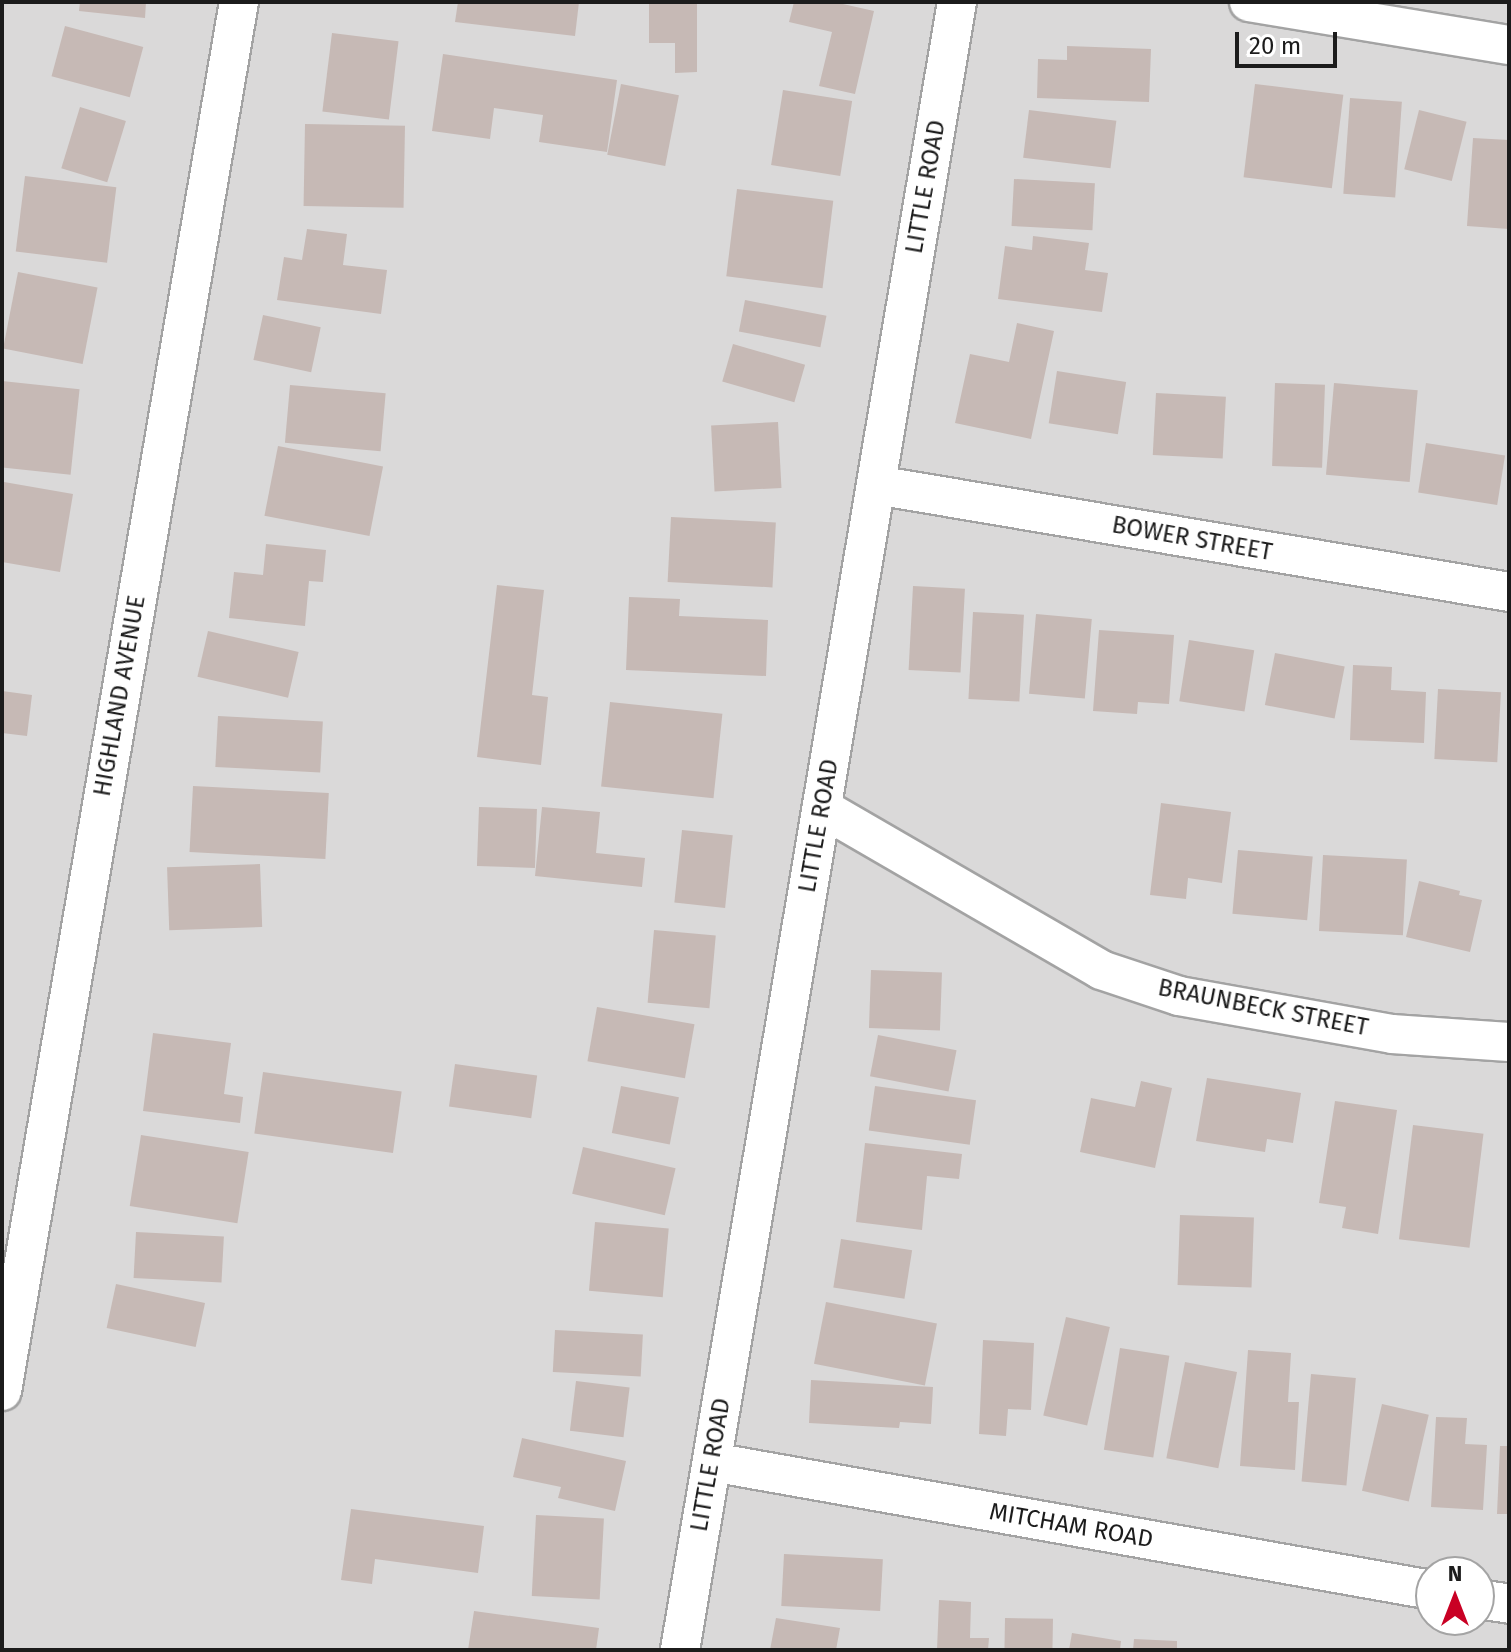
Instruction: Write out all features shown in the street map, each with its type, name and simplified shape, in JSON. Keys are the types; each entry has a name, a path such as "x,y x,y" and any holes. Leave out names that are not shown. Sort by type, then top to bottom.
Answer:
{"street":[{"name":"HIGHLAND AVENUE","path":"2,1391 239,2"},
{"name":"LITTLE ROAD","path":"680,1650 957,2"},
{"path":"1249,2 1509,45"},
{"name":"BOWER STREET","path":"876,485 1509,592"},
{"name":"BRAUNBECK STREET","path":"822,808 1101,970 1179,996 1392,1034 1509,1042"},
{"name":"MITCHAM ROAD","path":"712,1462 1415,1587"}],"shaded area":[{"path":"2,2 1509,2 1509,1650 2,1650"}],"building":[{"path":"80,2 146,2 145,18 79,11"},
{"path":"458,2 579,2 575,36 455,22"},
{"path":"649,2 697,2 697,72 675,73 675,43 649,43"},
{"path":"794,2 834,2 874,11 855,94 819,86 832,32 789,22"},
{"path":"65,26 143,47 130,97 52,76"},
{"path":"332,33 399,41 389,120 322,111"},
{"path":"1067,46 1151,49 1149,102 1037,98 1038,59 1067,60"},
{"path":"443,54 617,80 607,152 539,142 543,115 494,108 490,139 432,131"},
{"path":"621,84 679,95 665,166 607,155"},
{"path":"1255,84 1343,95 1332,188 1244,177"},
{"path":"783,90 852,101 840,176 771,165"},
{"path":"1350,98 1402,102 1395,197 1343,194"},
{"path":"80,107 126,121 107,182 61,168"},
{"path":"1029,110 1116,121 1110,168 1023,158"},
{"path":"1419,110 1467,122 1452,181 1404,169"},
{"path":"305,124 405,126 404,208 304,206"},
{"path":"1473,138 1509,140 1509,229 1467,226"},
{"path":"25,176 116,187 107,263 16,251"},
{"path":"1014,179 1095,183 1092,230 1012,226"},
{"path":"737,189 833,201 823,288 726,276"},
{"path":"307,229 347,234 343,265 387,270 381,314 277,300 284,257 302,260"},
{"path":"1033,236 1089,243 1085,270 1108,273 1102,312 998,299 1005,246 1032,250"},
{"path":"18,272 98,287 83,364 3,349"},
{"path":"745,300 826,316 820,347 739,331"},
{"path":"263,315 321,327 311,372 253,360"},
{"path":"1017,323 1054,331 1031,439 955,423 970,354 1009,362"},
{"path":"733,344 805,365 794,402 722,381"},
{"path":"1057,371 1126,382 1118,434 1049,423"},
{"path":"2,381 80,389 71,475 2,467"},
{"path":"1275,383 1325,385 1322,468 1272,466"},
{"path":"1334,383 1418,390 1410,482 1326,475"},
{"path":"290,385 386,393 381,451 285,443"},
{"path":"1156,393 1226,397 1223,459 1153,455"},
{"path":"778,422 781,488 715,491 711,426"},
{"path":"1426,443 1505,456 1497,505 1418,492"},
{"path":"278,446 383,466 369,536 264,516"},
{"path":"4,482 73,494 60,572 2,562"},
{"path":"671,517 776,522 772,587 668,582"},
{"path":"266,544 326,550 323,582 309,581 305,626 229,618 234,572 263,575"},
{"path":"497,585 544,590 532,695 548,697 541,765 477,757"},
{"path":"913,586 965,589 961,673 909,670"},
{"path":"629,597 680,599 679,616 768,620 766,676 626,670"},
{"path":"973,612 1024,615 1019,702 968,699"},
{"path":"1036,614 1092,619 1085,699 1029,694"},
{"path":"1099,630 1174,635 1169,704 1138,702 1137,714 1093,711"},
{"path":"208,631 299,652 288,698 197,677"},
{"path":"1189,640 1254,650 1244,712 1179,701"},
{"path":"1275,653 1345,667 1335,719 1265,705"},
{"path":"1353,665 1392,667 1391,690 1426,692 1424,743 1350,740"},
{"path":"1438,689 1501,692 1497,762 1434,759"},
{"path":"2,691 32,695 27,736 2,733"},
{"path":"610,702 722,714 713,798 601,787"},
{"path":"218,716 323,721 320,772 215,767"},
{"path":"193,786 329,793 325,859 190,852"},
{"path":"1161,803 1231,812 1222,883 1188,878 1186,899 1150,895"},
{"path":"479,807 537,809 535,868 477,866"},
{"path":"542,807 600,812 596,853 645,858 642,887 535,876"},
{"path":"682,830 733,835 725,908 674,903"},
{"path":"1238,850 1313,857 1307,920 1232,914"},
{"path":"1323,855 1407,859 1403,935 1319,931"},
{"path":"260,864 262,927 169,930 167,867"},
{"path":"1419,881 1482,900 1470,952 1406,937"},
{"path":"654,930 716,935 709,1008 648,1003"},
{"path":"871,970 942,972 940,1030 869,1028"},
{"path":"597,1007 694,1024 685,1078 587,1061"},
{"path":"153,1033 231,1043 224,1094 243,1097 240,1123 143,1111"},
{"path":"878,1035 957,1050 949,1091 870,1076"},
{"path":"455,1064 537,1076 531,1118 449,1107"},
{"path":"263,1072 402,1091 393,1153 254,1133"},
{"path":"1207,1078 1301,1093 1293,1143 1267,1139 1265,1152 1196,1141"},
{"path":"1141,1081 1172,1088 1155,1168 1080,1152 1091,1098 1135,1107"},
{"path":"621,1086 679,1097 670,1144 612,1133"},
{"path":"875,1086 976,1100 970,1145 869,1131"},
{"path":"1335,1101 1397,1110 1378,1234 1342,1228 1346,1207 1319,1203"},
{"path":"1413,1125 1483,1134 1469,1248 1399,1239"},
{"path":"141,1135 249,1152 237,1223 130,1206"},
{"path":"865,1143 962,1154 959,1179 927,1176 922,1230 856,1222"},
{"path":"583,1147 676,1168 665,1215 572,1194"},
{"path":"1180,1215 1254,1218 1252,1288 1178,1285"},
{"path":"595,1222 669,1228 663,1297 589,1291"},
{"path":"136,1232 224,1237 221,1283 134,1278"},
{"path":"841,1239 912,1250 904,1299 833,1287"},
{"path":"116,1284 205,1303 196,1347 107,1328"},
{"path":"826,1302 937,1324 925,1385 814,1364"},
{"path":"1066,1317 1110,1327 1087,1426 1043,1415"},
{"path":"555,1330 643,1335 641,1377 553,1372"},
{"path":"983,1340 1034,1343 1031,1410 1008,1409 1006,1436 979,1434"},
{"path":"1120,1348 1169,1356 1153,1458 1104,1450"},
{"path":"1248,1350 1291,1353 1288,1402 1299,1402 1295,1470 1240,1466"},
{"path":"1185,1362 1237,1372 1218,1468 1166,1458"},
{"path":"1311,1374 1356,1378 1346,1486 1302,1482"},
{"path":"811,1380 933,1387 931,1424 900,1422 899,1428 809,1423"},
{"path":"576,1381 630,1388 624,1437 570,1431"},
{"path":"1382,1404 1429,1415 1409,1502 1362,1491"},
{"path":"1436,1417 1467,1418 1465,1444 1487,1445 1483,1510 1431,1507"},
{"path":"522,1438 626,1461 615,1511 558,1498 561,1487 513,1477"},
{"path":"1500,1446 1509,1446 1509,1514 1497,1514"},
{"path":"351,1509 484,1526 478,1573 375,1559 372,1584 341,1580"},
{"path":"536,1515 604,1519 600,1599 532,1596"},
{"path":"784,1554 883,1559 880,1611 781,1606"},
{"path":"939,1600 971,1602 970,1638 989,1638 988,1650 937,1650"},
{"path":"474,1611 599,1628 596,1650 468,1650"},
{"path":"776,1618 840,1628 836,1650 770,1650"},
{"path":"1005,1618 1053,1619 1052,1650 1004,1650"},
{"path":"1072,1633 1121,1641 1120,1650 1069,1650"},
{"path":"1134,1639 1177,1641 1177,1650 1133,1650"}]}
